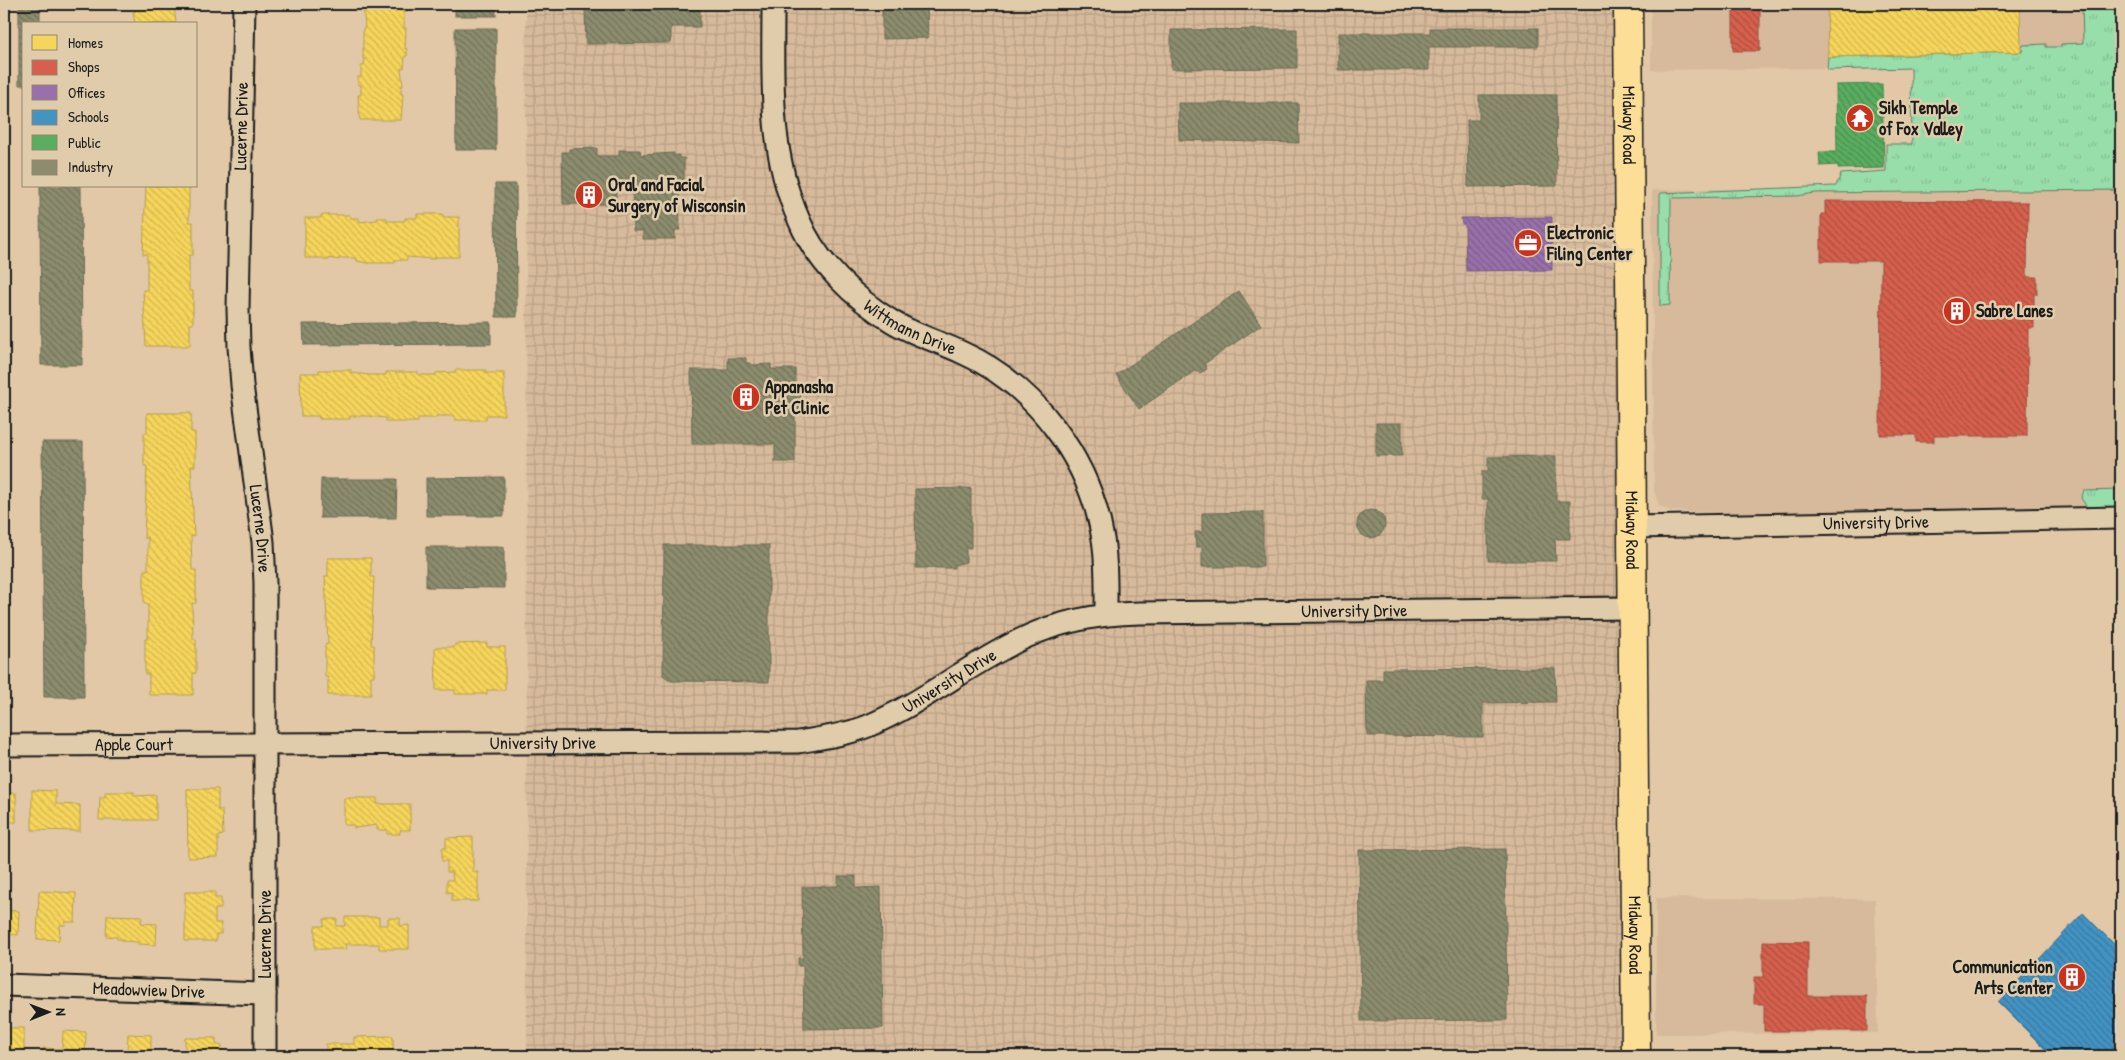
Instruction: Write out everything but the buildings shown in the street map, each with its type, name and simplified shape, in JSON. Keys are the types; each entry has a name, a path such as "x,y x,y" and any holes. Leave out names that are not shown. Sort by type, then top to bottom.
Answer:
{"main road":[{"name":"Midway Road","path":"1628,4 1636,1056"}],"street":[{"name":"Lucerne Drive","path":"244,4 238,318 242,385 263,542 265,583 265,1056"},
{"name":"Wittmann Drive","path":"773,4 775,133 780,164 799,222 818,252 837,276 863,301 894,322 964,353 992,369 1041,410 1063,438 1081,469 1103,539 1106,615"},
{"name":"University Drive","path":"1632,528 2121,518"},
{"name":"University Drive","path":"265,744 806,741 866,727 895,714 1023,638 1049,628 1106,615 1154,612 1632,608"},
{"name":"Apple Court","path":"4,745 265,744"},
{"name":"Meadowview Drive","path":"4,985 265,994"}],"shaded area":[{"path":"526,4 1628,4 1636,1056 527,1056"},
{"path":"1651,4 2099,4 2098,65 1651,70"},
{"path":"2121,184 2121,507 1779,515 1671,511 1659,506 1654,491 1652,190"},
{"path":"1656,898 1875,899 1878,1033 1656,1034"}],"green space":[{"path":"2082,4 2121,4 2121,190 1815,193 1797,196 1671,198 1670,305 1660,306 1660,193 1836,186 1841,174 1886,171 1886,144 1912,144 1911,68 1827,70 1828,57 2022,52 2023,45 2046,44 2046,47 2061,47 2061,44 2083,43"},
{"path":"2121,490 2121,507 2091,508 2086,506 2081,498 2084,491"}],"place":[{"name":"Sikh Temple of Fox Valley","path":"1860,118"},
{"name":"Oral and Facial Surgery of Wisconsin","path":"589,195"},
{"name":"Electronic Filing Center","path":"1528,243"},
{"name":"Sabre Lanes","path":"1957,311"},
{"name":"Appanasha Pet Clinic","path":"746,397"},
{"name":"Communication Arts Center","path":"2072,977"}]}
